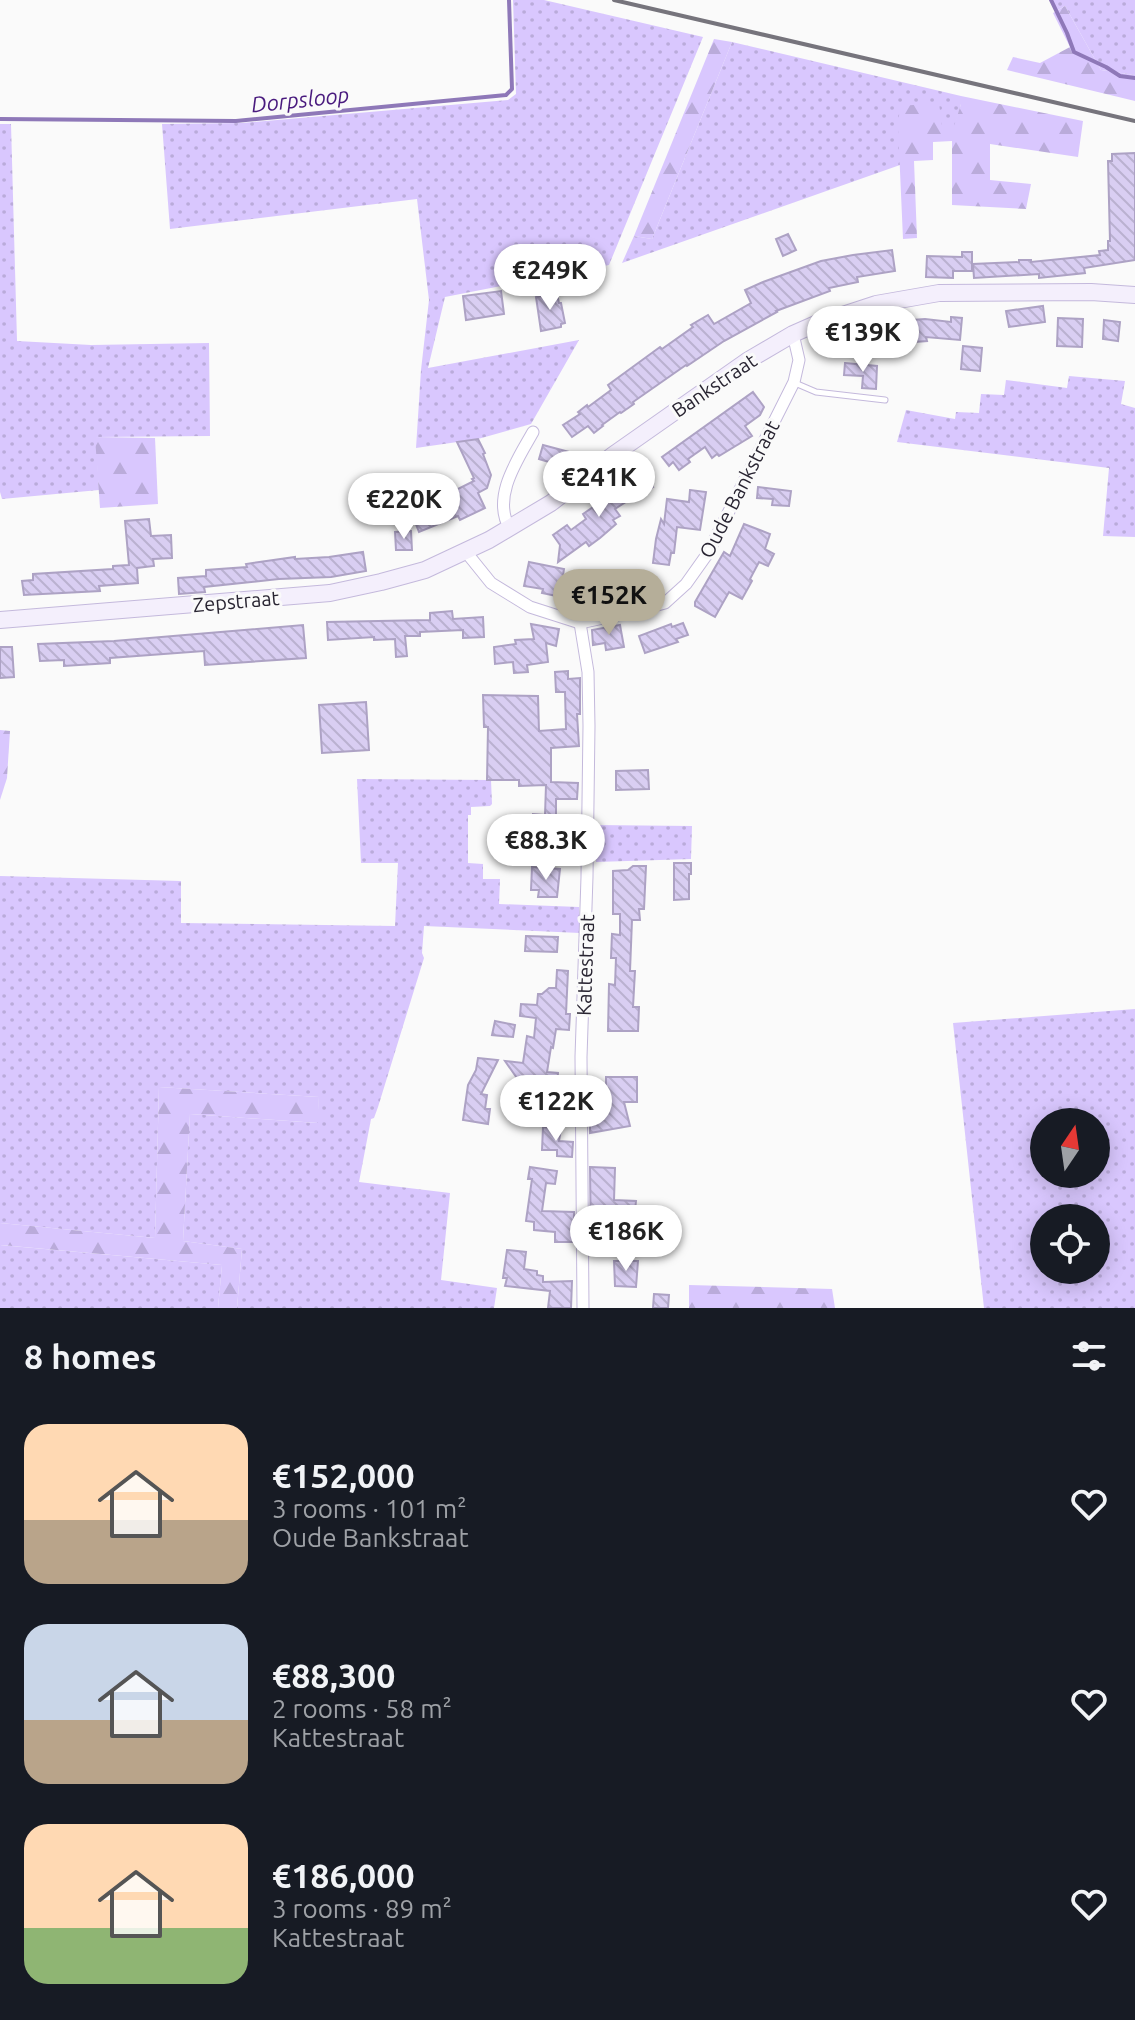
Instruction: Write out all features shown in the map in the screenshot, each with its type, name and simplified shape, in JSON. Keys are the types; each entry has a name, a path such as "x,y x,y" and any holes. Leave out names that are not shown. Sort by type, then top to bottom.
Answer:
{"street":[{"name":"Bankstraat","path":"466,552 551,503 613,455 747,361 818,323 876,304 939,293 1091,292 1135,295"},
{"name":"Oude Bankstraat","path":"466,552 491,583 530,607 580,623 665,603 686,584 708,553 794,382 799,360 793,334"},
{"path":"510,529 503,508 507,486 533,432"},
{"name":"Zepstraat","path":"0,620 330,593 425,570 466,552"},
{"name":"Kattestraat","path":"580,623 588,672 589,726 581,1057 583,1308"}],"lane":[{"path":"794,382 816,392 885,400"}],"green space":[{"path":"513,0 544,0 703,37 609,265 445,297 428,368 579,340 531,424 478,439 416,448 429,300 417,199 170,229 162,124 242,123 508,100 516,94"},
{"path":"1052,0 1135,0 1135,75 1101,70 1065,6 1058,10"},
{"path":"1065,6 1101,70 1135,75 1135,101 1007,70 1013,57 1040,63 1070,47 1053,13"},
{"path":"714,39 732,42 652,239 634,236"},
{"path":"732,42 961,96 955,126 942,126 900,107 900,165 622,263 634,236 652,239"},
{"path":"961,96 1083,121 1078,157 990,144 990,180 1031,184 1026,209 952,205 952,141 933,142 933,160 914,161 917,238 903,239 898,126 900,106 939,103 942,126 954,126"},
{"path":"0,124 11,124 17,341 91,345 209,343 210,436 96,437 99,490 2,499 0,492"},
{"path":"1069,376 1125,381 1121,404 1135,408 1135,537 1103,536 1109,468 897,442 906,410 955,419 956,412 979,413 981,394 1004,395 1006,380 1067,388"},
{"path":"95,437 155,438 158,504 100,508"},
{"path":"0,730 10,731 7,778 0,800"},
{"path":"357,779 491,780 492,804 471,807 471,815 468,815 468,863 483,864 483,879 500,879 499,904 579,907 580,933 424,926 424,958 378,1107 371,1119 359,1182 450,1193 441,1280 497,1288 494,1308 237,1308 242,1249 183,1241 190,1114 317,1123 319,1097 159,1087 155,1238 0,1223 0,876 181,881 181,923 395,926 398,863 361,863"},
{"path":"595,825 692,826 691,859 596,862"},
{"path":"1135,1009 1135,1308 984,1308 953,1023"},
{"path":"159,1087 319,1097 318,1123 190,1114 183,1241 242,1249 237,1308 218,1308 222,1265 1,1245 0,1308 0,1223 155,1238"},
{"path":"0,1245 222,1265 218,1308 0,1308"},
{"path":"689,1285 832,1289 835,1308 689,1308"}],"building":[{"path":"1135,153 1135,260 1084,268 1085,273 1039,278 1039,274 974,278 973,264 1100,255 1099,251 1108,250 1108,161 1112,161 1112,154"},
{"path":"788,234 796,250 783,256 776,239"},
{"path":"892,250 895,271 857,277 858,282 829,288 830,291 776,311 686,365 594,433 588,426 572,437 563,425 611,390 608,385 693,327 691,325 708,315 714,324 751,303 745,290 821,261"},
{"path":"962,252 972,252 972,271 953,271 953,278 926,277 927,256 962,257"},
{"path":"501,291 504,314 466,320 463,296"},
{"path":"557,294 565,323 561,327 541,331 536,297"},
{"path":"1043,306 1045,322 1009,327 1006,311"},
{"path":"951,317 962,318 960,340 926,337 927,341 901,343 901,340 826,354 822,334 898,321 925,319 951,322"},
{"path":"1058,318 1083,319 1082,347 1057,346"},
{"path":"1104,320 1120,322 1118,341 1103,339"},
{"path":"963,346 982,348 980,371 961,369"},
{"path":"845,363 877,366 876,389 862,388 863,376 844,375"},
{"path":"753,392 764,407 760,415 745,426 752,436 719,456 717,454 712,458 705,447 679,470 673,462 669,466 662,457"},
{"path":"478,439 491,475 487,488 478,493 485,508 460,520 458,516 419,532 410,509 474,481 457,442"},
{"path":"543,445 573,453 569,468 539,459"},
{"path":"635,478 639,483 647,478 653,487 615,509 620,516 613,520 616,524 600,538 589,546 586,542 558,562 560,545 553,535 567,525 571,530 586,519 583,514"},
{"path":"758,487 791,491 789,506 772,505 773,499 757,498"},
{"path":"690,490 706,492 700,530 677,527 674,553 671,553 669,565 653,563 661,519 664,524 667,499 689,502"},
{"path":"149,519 151,536 171,535 172,558 153,559 154,566 137,568 138,583 99,586 100,591 24,595 22,581 33,580 33,574 113,569 113,566 129,565 125,521"},
{"path":"744,524 770,534 765,549 774,554 768,566 759,562 742,599 729,592 715,617 695,606 695,602 724,552 730,556"},
{"path":"411,531 412,550 396,550 395,532"},
{"path":"363,552 366,571 331,577 204,587 205,592 179,594 178,578 206,576 206,570 247,567 246,564 295,557 329,557"},
{"path":"529,562 564,569 562,581 574,584 571,599 524,586"},
{"path":"620,570 651,574 649,589 633,587 633,582 619,580"},
{"path":"452,611 453,619 483,617 484,637 463,638 463,630 420,632 420,636 405,636 407,656 396,657 395,639 328,640 327,622 430,620 430,613"},
{"path":"683,623 688,635 676,639 678,642 645,653 639,636 671,624 672,627"},
{"path":"531,624 559,629 556,646 546,643 548,662 527,665 528,672 514,673 513,662 495,664 494,647 516,644 515,640 534,639"},
{"path":"303,625 306,658 205,665 204,651 110,658 110,663 64,666 64,660 40,661 38,644 114,641"},
{"path":"620,625 624,647 606,650 605,643 593,645 592,630"},
{"path":"0,647 12,647 14,677 0,678"},
{"path":"568,671 568,679 580,678 580,714 577,714 579,746 551,748 551,782 578,783 577,799 556,799 553,843 533,843 533,814 545,815 546,785 519,786 519,780 487,780 488,727 484,727 483,695 538,696 539,731 566,729 565,692 556,692 555,672"},
{"path":"366,702 369,750 322,753 319,705"},
{"path":"648,770 649,789 616,790 616,771"},
{"path":"674,863 691,863 689,899 674,900"},
{"path":"633,866 646,866 644,909 639,909 640,920 632,920 630,971 635,971 633,1007 639,1007 638,1031 608,1031 609,984 615,985 616,958 611,958 612,934 620,935 620,914 613,914 613,871 628,870"},
{"path":"532,867 560,869 557,897 538,897 539,890 531,890"},
{"path":"526,936 558,937 557,952 525,951"},
{"path":"557,970 568,971 566,1014 570,1014 569,1030 556,1029 547,1072 558,1073 557,1086 567,1087 566,1098 555,1097 556,1092 518,1087 519,1081 505,1061 523,1063 527,1036 534,1038 536,1018 520,1016 521,1004 537,1005 538,994 556,988"},
{"path":"495,1021 515,1025 513,1037 492,1035"},
{"path":"478,1058 498,1060 481,1094 487,1095 485,1109 490,1109 488,1124 463,1120 468,1085"},
{"path":"606,1077 637,1077 637,1102 624,1102 630,1126 590,1133 590,1104 606,1104"},
{"path":"543,1127 561,1129 559,1141 573,1142 572,1157 557,1156 557,1150 542,1150"},
{"path":"530,1167 557,1171 555,1184 546,1183 542,1211 574,1212 574,1242 555,1242 555,1232 534,1230 534,1222 526,1221 532,1179 528,1179"},
{"path":"590,1167 615,1168 614,1200 636,1201 635,1211 644,1212 636,1239 620,1235 617,1249 591,1249"},
{"path":"507,1250 526,1252 524,1269 537,1271 537,1275 543,1276 543,1282 572,1281 571,1308 548,1308 550,1291 505,1286 507,1278 503,1278"},
{"path":"614,1261 638,1261 636,1287 615,1286"},
{"path":"654,1294 669,1295 668,1308 653,1308"}],"waterway":[{"name":"Dorpsloop","path":"0,119 236,121 506,95 512,89 509,0"},
{"name":"Dorpsloop","path":"1051,0 1074,52 1120,76 1135,78"}],"railway":[{"path":"614,0 1135,121"}]}
